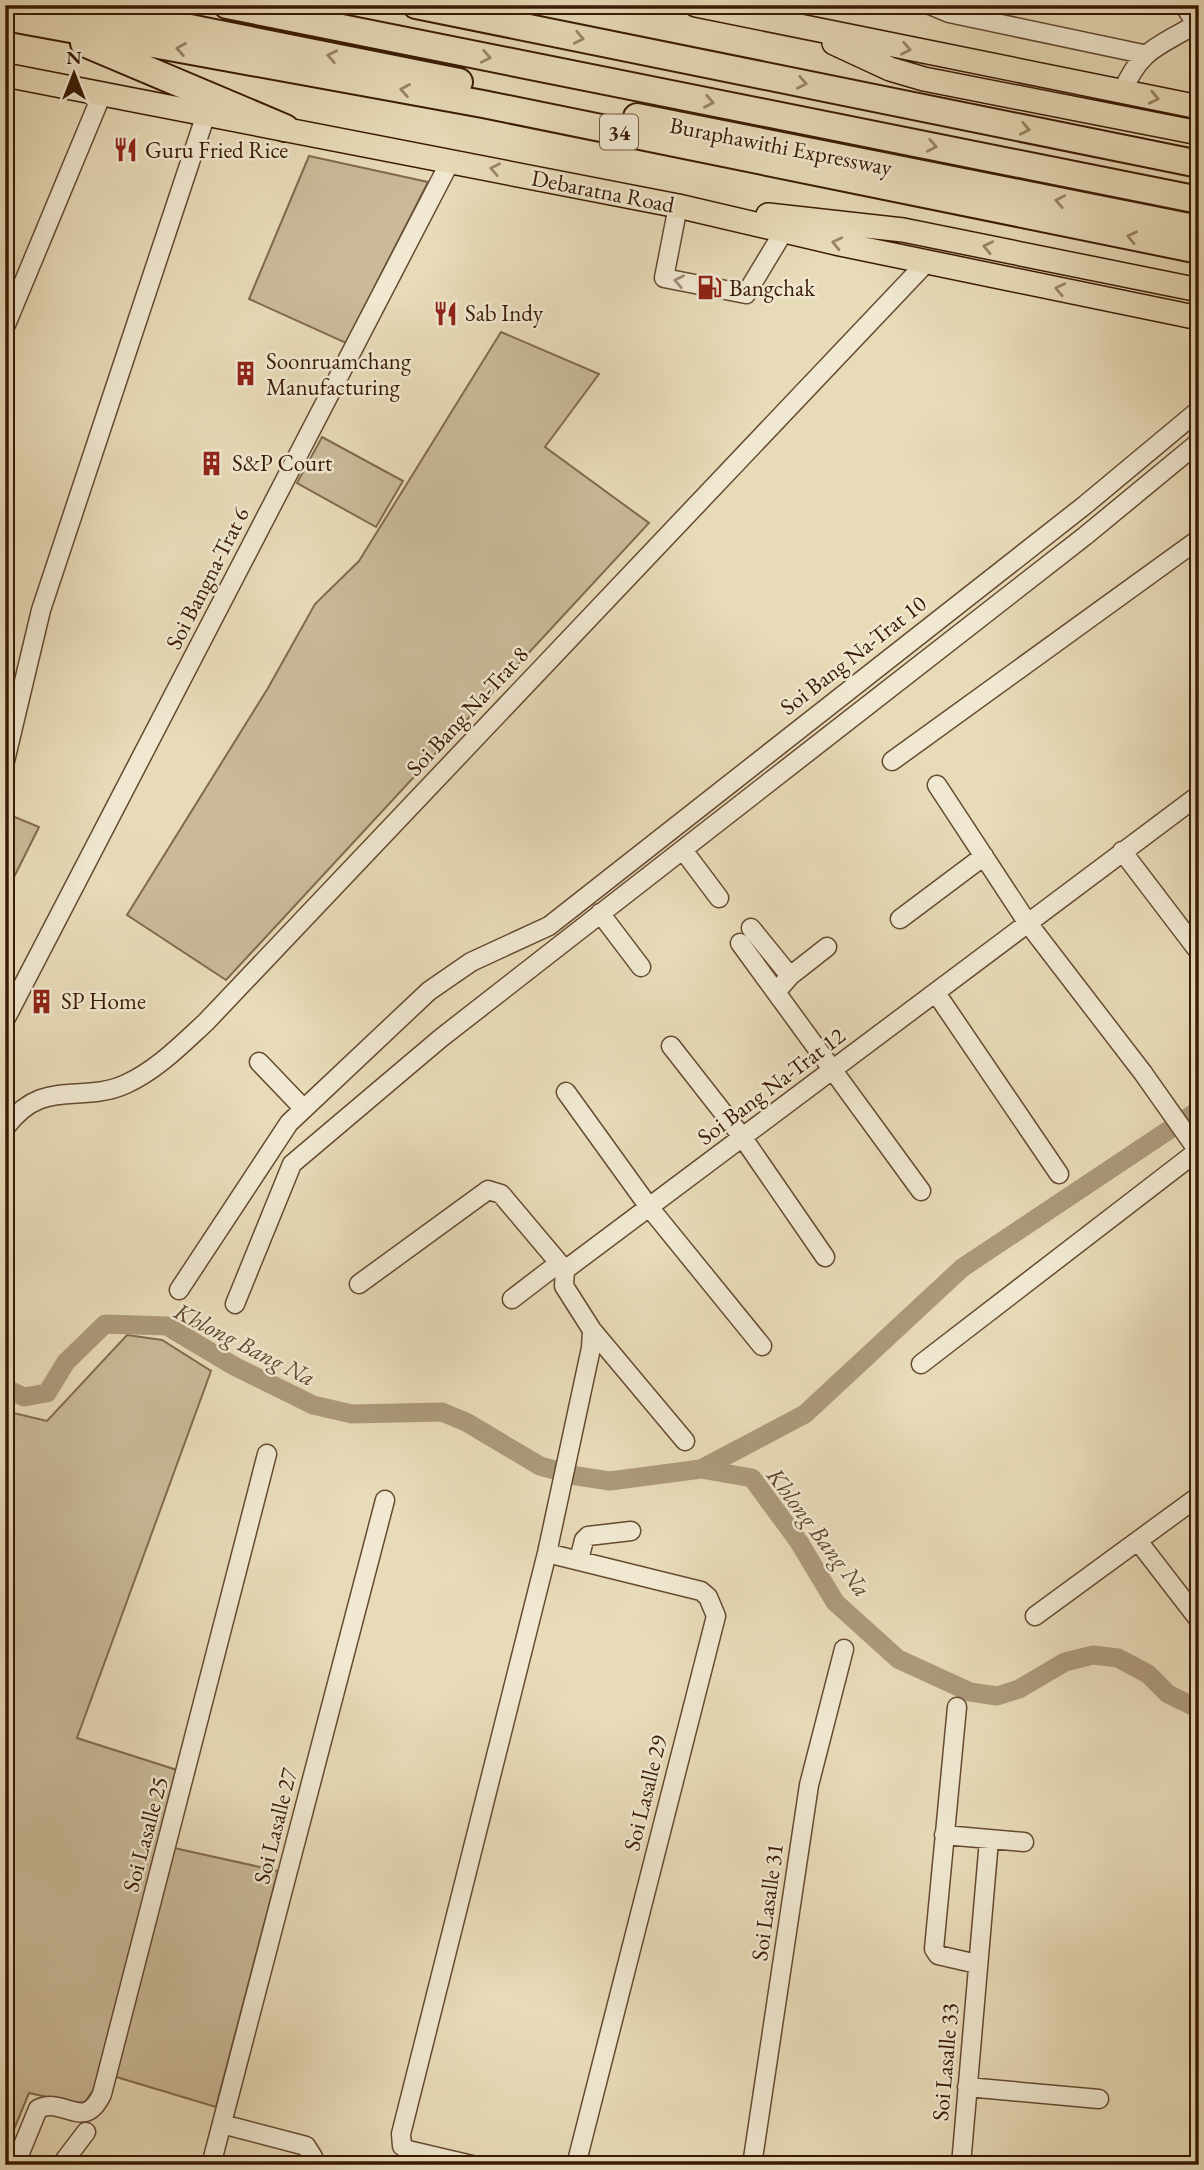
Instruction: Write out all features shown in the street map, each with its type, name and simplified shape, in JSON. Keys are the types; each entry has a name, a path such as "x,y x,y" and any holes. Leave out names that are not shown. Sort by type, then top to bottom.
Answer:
{"highway":[{"name":"Buraphawithi Expressway","path":"75,5 1199,229"},
{"name":"Buraphawithi Expressway","path":"227,5 1199,200"},
{"path":"416,5 1199,164"},
{"name":"34","path":"5,17 483,104 1199,250"},
{"path":"37,23 285,128"}],"main road":[{"path":"696,5 1199,107"},
{"path":"803,28 890,69 963,87 1199,133"},
{"name":"Debaratna Road","path":"8,80 102,94 451,160 1199,318"},
{"path":"682,207 844,222 947,238 1199,290"}],"street":[{"path":"766,19 787,5"},
{"path":"930,5 948,13 1143,54"},
{"path":"1122,92 1143,54 1197,23 1184,5"},
{"path":"5,327 102,94"},
{"path":"5,761 41,610 206,114"},
{"name":"Soi Bangna-Trat 6","path":"6,1018 451,160"},
{"path":"682,207 664,278 746,294 784,231"},
{"name":"Soi Bang Na-Trat 8","path":"5,1128 29,1105 44,1097 107,1092 128,1084 169,1056 206,1022 927,262"},
{"name":"Soi Bang Na-Trat 10","path":"179,1290 289,1123 429,991 471,962 549,926 1063,522 1199,410"},
{"path":"235,1304 292,1164 440,1038 1085,536 1199,442"},
{"path":"892,761 1199,539"},
{"path":"921,1364 1195,1147 1027,922 937,785"},
{"name":"Soi Bang Na-Trat 12","path":"512,1300 649,1207 743,1138 1199,795"},
{"path":"683,850 719,898"},
{"path":"1122,851 1199,952"},
{"path":"900,919 984,856"},
{"path":"600,913 641,967"},
{"path":"751,928 790,976"},
{"path":"740,943 921,1191"},
{"path":"776,992 790,976 828,947"},
{"path":"936,993 1059,1174"},
{"path":"671,1046 743,1138 825,1256"},
{"path":"259,1062 304,1109"},
{"path":"566,1092 649,1207 762,1346"},
{"path":"359,1284 488,1190 501,1194 562,1267 564,1286 592,1330 685,1441"},
{"path":"472,2165 408,2150 402,2146 401,2134 547,1553 592,1330"},
{"name":"Soi Lasalle 25","path":"15,2165 38,2109 49,2106 85,2113 96,2107 102,2094 267,1454"},
{"path":"1035,1616 1199,1496"},
{"name":"Soi Lasalle 27","path":"211,2165 385,1500"},
{"path":"579,1560 584,1540 588,1536 631,1531"},
{"path":"1138,1541 1199,1620"},
{"name":"Soi Lasalle 29","path":"547,1553 701,1591 708,1597 716,1616 576,2165"},
{"name":"Soi Lasalle 31","path":"752,2165 809,1785 844,1649"},
{"path":"957,1707 934,1949 938,1955 977,1964"},
{"path":"944,1835 1024,1842"},
{"name":"Soi Lasalle 33","path":"961,2165 989,1840"},
{"path":"967,2087 1100,2099"},
{"path":"222,2124 306,2146 313,2157 311,2165"},
{"path":"61,2165 86,2132"}],"shaded area":[{"path":"309,156 428,182 346,343 249,299"},
{"path":"501,332 599,374 545,447 649,523 226,980 127,915 268,688 315,604 359,561"},
{"path":"322,437 403,481 376,527 297,483"},
{"path":"5,813 39,827 5,895"},
{"path":"127,1335 162,1340 211,1371 77,1738 177,1770 94,2089 85,2102 74,2103 29,2093 5,2151 5,1411 47,1421"},
{"path":"174,1848 278,1871 216,2107 113,2076"}],"waterway":[{"path":"701,1469 805,1414 962,1268 1199,1110"},
{"name":"Khlong Bang Na","path":"5,1388 24,1397 47,1393 66,1362 105,1324 167,1326 234,1366 313,1405 352,1414 442,1412 466,1422 540,1466 577,1476 610,1481 701,1469 752,1478 799,1542 835,1602 898,1659 970,1692 997,1696 1019,1689 1065,1662 1093,1655 1118,1658 1148,1674 1168,1694 1199,1709"}],"place":[{"name":"Guru Fried Rice","path":"125,150"},
{"name":"Bangchak","path":"709,288"},
{"name":"Sab Indy","path":"445,313"},
{"name":"Soonruamchang Manufacturing","path":"246,374"},
{"name":"S&P Court","path":"212,463"},
{"name":"SP Home","path":"41,1001"}]}
